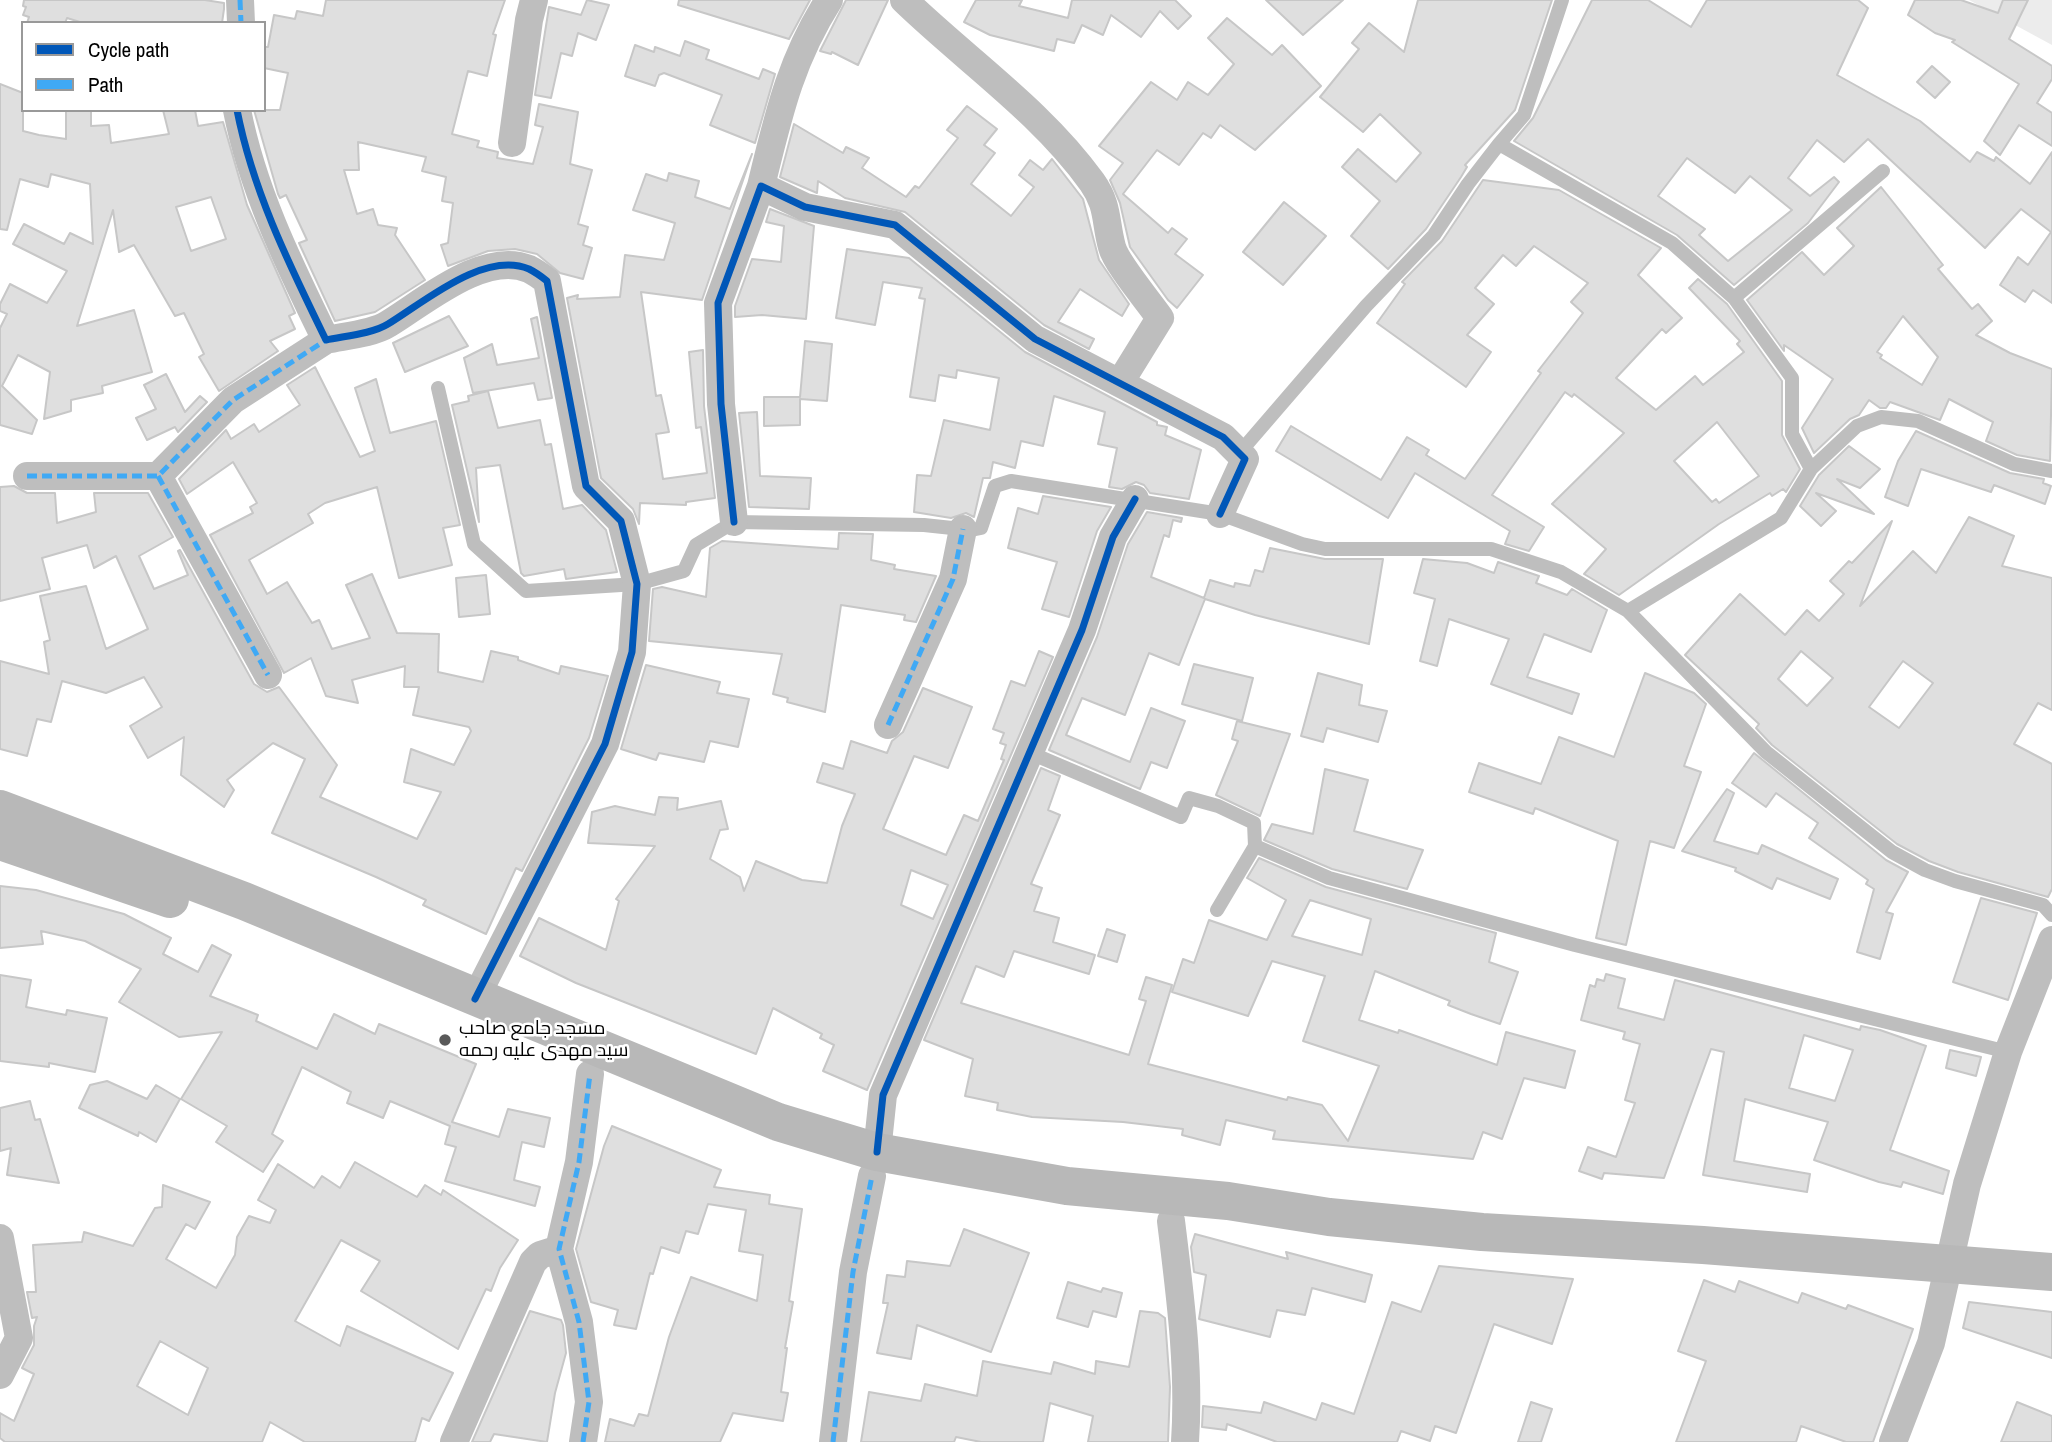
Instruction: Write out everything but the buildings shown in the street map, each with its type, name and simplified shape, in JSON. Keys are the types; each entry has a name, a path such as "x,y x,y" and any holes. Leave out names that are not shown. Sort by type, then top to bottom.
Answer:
{"main road":[{"path":"0,809 244,901 875,1164 1228,1201 1329,1217 1482,1232 1703,1245 2052,1272"},
{"path":"0,841 156,893 590,1074 769,1144 875,1164 1066,1213 1227,1227 1329,1217"}],"street":[{"path":"240,0 242,21"},
{"path":"512,143 528,20 534,0"},
{"path":"734,522 721,404 718,303 761,186 791,70 810,30 829,0"},
{"path":"904,0 995,79 1045,128 1092,182 1107,209 1112,249 1160,318 1121,382"},
{"path":"237,112 247,162 293,272 326,340"},
{"path":"761,186 805,207 895,225 1035,339 1223,437 1241,452 1245,459 1220,514"},
{"path":"27,476 158,476 233,400 326,340 386,326 411,307 462,278 499,267 528,268 547,281 586,486 621,521 637,584 632,652 605,744 475,999"},
{"path":"158,476 268,675"},
{"path":"833,1442 853,1272 875,1164 883,1095 1082,630 1113,537 1135,499"},
{"path":"888,725 953,579 963,529"},
{"path":"1892,1442 1931,1343 1967,1184 2008,1052 2052,940"},
{"path":"583,1442 589,1402 579,1322 559,1249 579,1162 590,1074"},
{"path":"1171,1222 1183,1311 1188,1399 1185,1442"},
{"path":"0,1238 19,1338 0,1375"},
{"path":"454,1442 533,1262 540,1255 559,1249"}],"lane":[{"path":"1241,452 1366,306 1434,236 1468,184 1524,116 1562,0"},
{"path":"1499,144 1672,243 1734,298 1792,378 1792,434 1811,469"},
{"path":"1734,298 1883,171"},
{"path":"438,388 474,544 526,591 637,584 684,571 696,545 734,522 981,528 995,486 1011,481 1220,514 1302,544 1325,549 1502,551 1561,572 1628,611 1766,752 1892,852 1925,870 1955,881 2043,905 2052,915"},
{"path":"1628,611 1781,518 1811,469 1857,426 1881,417 1918,421 2014,464 2052,471"},
{"path":"1028,752 1181,817 1189,798 1218,806 1254,823 1255,846 1217,910"},
{"path":"1255,846 1329,878 1575,945 2008,1052"}],"shaded area":[{"path":"1969,0 2052,0 2052,45"}],"marked path":[{"path":"240,0 241,21"},
{"path":"27,476 158,476 233,400 326,340"},
{"path":"158,476 268,675"},
{"path":"888,725 953,579 963,529"},
{"path":"583,1442 589,1402 579,1322 559,1249 579,1162 590,1074"},
{"path":"833,1442 853,1272 872,1176"}],"cycle path":[{"path":"237,112 263,199 286,256 326,340 366,332 388,324 436,292 474,273 493,267 511,265 529,269 547,281 586,486 621,521 637,584 632,652 605,744 475,999"},
{"path":"734,522 721,404 718,303 761,186 805,207 895,225 1035,339 1223,437 1245,459 1220,514"},
{"path":"877,1152 883,1095 1082,630 1113,537 1135,499"}],"place":[{"name":"مسجد جامع صاحب سید مهدی علیه رحمه","path":"445,1040"}]}
